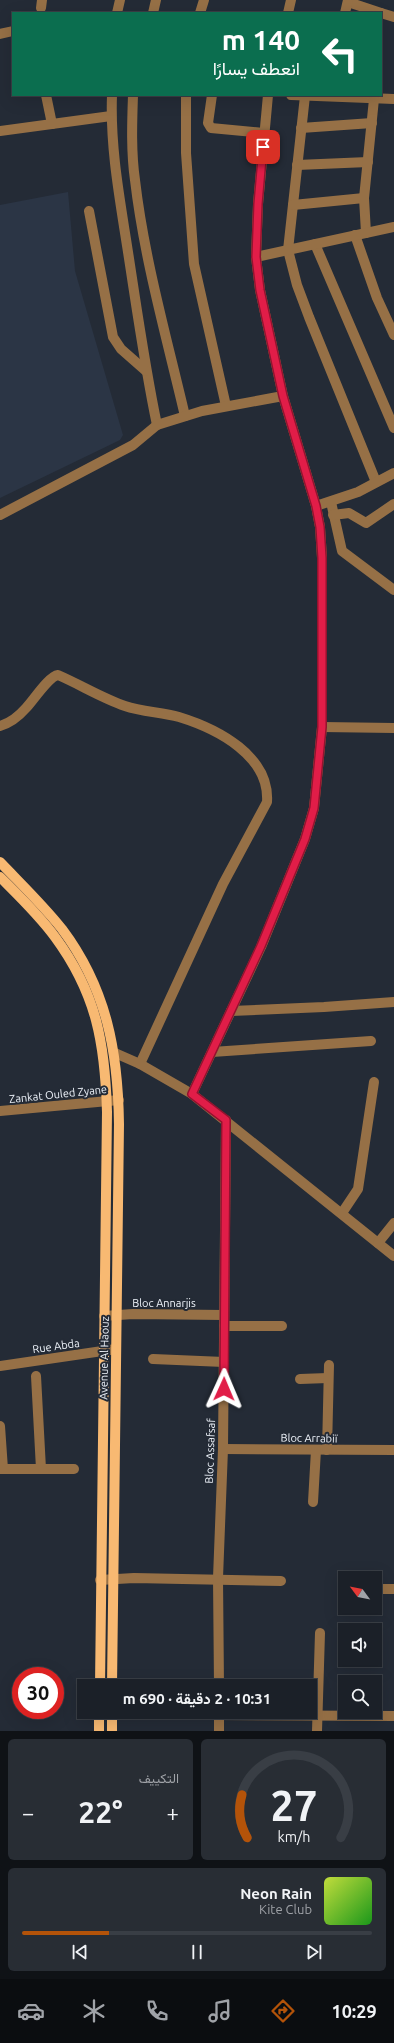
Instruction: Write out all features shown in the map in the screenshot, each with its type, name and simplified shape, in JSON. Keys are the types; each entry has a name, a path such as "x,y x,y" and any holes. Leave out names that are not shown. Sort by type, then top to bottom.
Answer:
{"main road":[{"name":"Avenue Al Haouz","path":"0,862 50,915 73,946 92,979 110,1030 115,1054 119,1100 112,1679"},
{"name":"Avenue Al Haouz","path":"0,877 42,921 66,954 86,991 100,1033 106,1071 107,1101 100,1679"},
{"path":"99,1719 99,1731"},
{"path":"112,1719 112,1731"}],"street":[{"path":"117,12 120,0"},
{"path":"153,12 156,0"},
{"path":"200,12 204,0"},
{"path":"288,12 291,0"},
{"path":"346,12 348,1 378,12"},
{"path":"382,13 394,17"},
{"path":"0,34 12,31"},
{"path":"46,96 52,124"},
{"path":"112,96 111,116 117,182 146,371 157,426"},
{"path":"133,96 132,131 134,179 142,228 185,416"},
{"path":"186,96 186,154 194,264 226,406"},
{"path":"212,96 208,123 211,128 264,133"},
{"path":"192,1094 280,904 305,839 314,808 322,727 322,558 320,527 316,506 283,396 260,290 256,257 258,204 268,96"},
{"path":"376,482 309,317 297,285 288,250 305,96 394,99"},
{"path":"366,233 364,198 374,99"},
{"path":"0,131 111,116"},
{"path":"301,128 372,123"},
{"path":"297,165 368,162"},
{"path":"293,205 364,198"},
{"path":"89,211 113,337 121,349 146,371"},
{"path":"256,257 355,235 393,230"},
{"path":"355,235 377,298 394,335"},
{"path":"315,244 394,428"},
{"path":"0,515 133,445 157,426 185,416 226,406 283,396"},
{"path":"316,506 358,492 394,473"},
{"path":"331,502 342,551 394,590"},
{"path":"333,515 349,513 366,523 394,504"},
{"path":"0,726 8,723 25,709 52,678 58,675 96,694 127,707 179,717 230,740 254,761 263,777 268,790 267,802 223,884 140,1064"},
{"path":"322,727 394,728"},
{"path":"231,1010 317,1008 394,1002"},
{"path":"212,1052 371,1041"},
{"path":"115,1054 140,1064 192,1094 394,1256"},
{"path":"342,1213 358,1189 374,1082"},
{"name":"Zankat Ouled Zyane","path":"0,1112 119,1100"},
{"name":"Bloc Assafsaf","path":"219,1679 218,1578 223,1448 226,1120"},
{"path":"378,1243 394,1223"},
{"name":"Bloc Annarjis","path":"104,1316 224,1315"},
{"path":"224,1326 282,1326"},
{"name":"Rue Abda","path":"0,1366 116,1349"},
{"path":"153,1359 224,1362"},
{"path":"327,1450 328,1365"},
{"path":"36,1376 41,1469"},
{"path":"300,1379 328,1378"},
{"path":"0,1426 2,1469 74,1469"},
{"name":"Bloc Arrabiï","path":"223,1448 394,1450"},
{"path":"314,1502 316,1450"},
{"path":"100,1580 218,1578 281,1581"},
{"path":"382,1589 394,1589"},
{"path":"317,1731 320,1632"},
{"path":"318,1716 394,1716"},
{"path":"219,1719 219,1731"}],"shaded area":[{"path":"68,192 75,271 123,435 120,440 0,498 0,205"}],"route":[{"path":"224,1389 226,1120 192,1094 280,904 305,839 314,808 319,770 322,727 322,558 320,527 316,506 283,396 260,290 256,257 258,204 263,147"}]}
